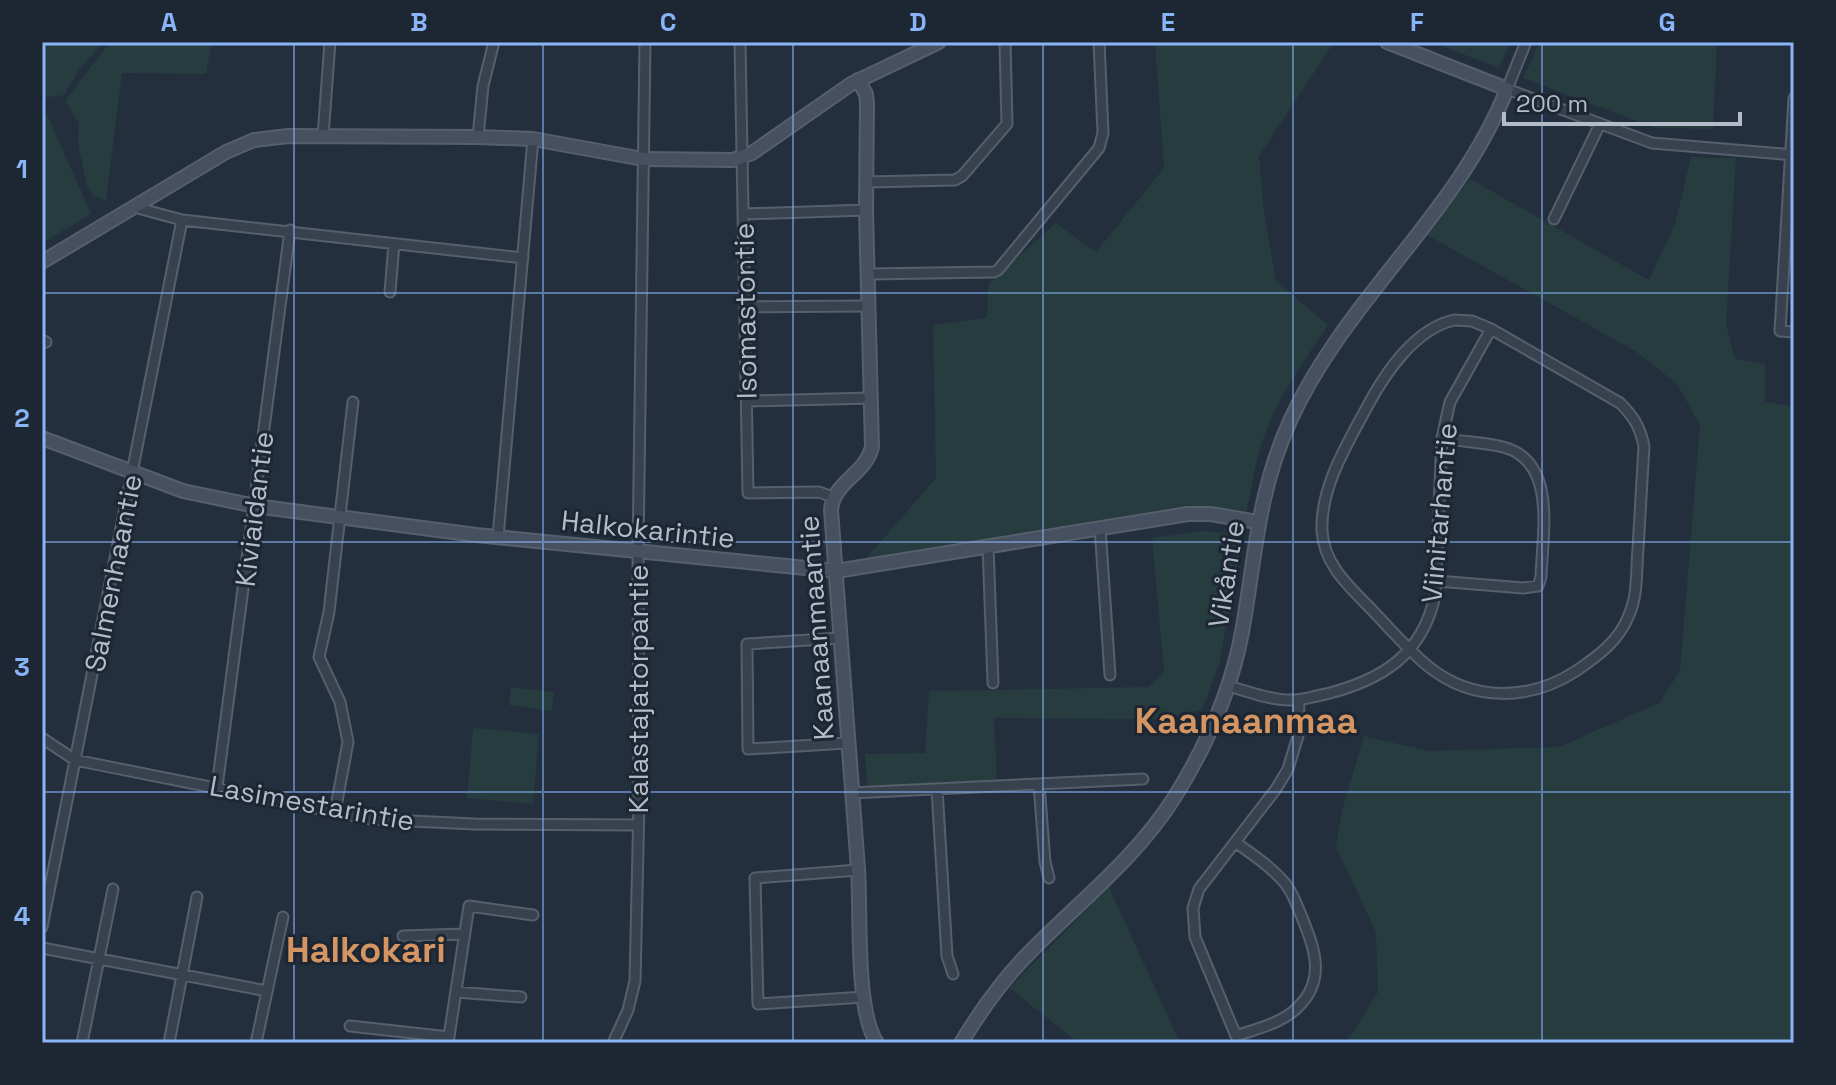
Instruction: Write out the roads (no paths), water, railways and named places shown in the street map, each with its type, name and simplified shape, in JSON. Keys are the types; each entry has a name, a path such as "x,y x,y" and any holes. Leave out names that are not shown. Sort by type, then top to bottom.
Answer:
{"street":[{"path":"323,136 330,42"},
{"path":"478,137 483,86 494,42"},
{"name":"Kalastajatorpantie","path":"613,1043 632,998 635,981 645,42"},
{"name":"Isomastontie","path":"740,42 748,493 819,492 833,497"},
{"path":"42,262 226,152 254,140 288,136 533,139 643,159 728,160 752,153 858,80 939,42"},
{"path":"867,182 955,180 962,176 1007,124 1005,42"},
{"path":"869,274 998,270 1099,148 1103,133 1099,42"},
{"path":"1387,42 1661,145 1792,155"},
{"path":"1507,89 1526,42"},
{"name":"Kaanaanmaantie","path":"858,80 866,94 867,104 866,210 872,447 869,457 833,497 831,510 858,870 864,997 870,1030 877,1043"},
{"name":"Vikåntie","path":"961,1043 1013,970 1147,835 1173,800 1201,753 1228,686 1242,632 1257,522 1276,455 1315,373 1363,303 1461,177 1478,150 1507,89"},
{"path":"1794,98 1790,225 1780,331 1794,332"},
{"path":"1554,219 1600,124"},
{"path":"498,537 533,139"},
{"path":"134,207 182,220 523,258"},
{"path":"744,214 866,210"},
{"name":"Salmenhaantie","path":"42,927 182,220"},
{"name":"Kiviaidantie","path":"217,787 290,230"},
{"path":"390,292 394,244"},
{"path":"746,307 868,306"},
{"path":"1454,320 1472,321 1620,403 1633,415 1644,446 1635,598 1622,631 1606,649 1559,682 1545,688 1514,695 1472,690 1444,678 1410,649 1331,564 1322,533 1325,502 1345,447 1370,401 1411,345 1433,327 1454,320"},
{"name":"Viinitarhantie","path":"1228,686 1299,700 1370,680 1387,670 1420,637 1431,614 1437,581 1442,438 1450,402 1491,329"},
{"path":"747,401 871,398"},
{"path":"335,812 348,742 347,731 340,702 319,657 329,612 353,402"},
{"name":"Halkokarintie","path":"42,438 183,491 255,506 498,537 836,571 1100,527 1201,514 1257,522"},
{"path":"1437,581 1523,588 1538,586 1541,577 1543,490 1528,461 1504,447 1442,438"},
{"path":"1100,527 1110,675"},
{"path":"988,545 993,683"},
{"path":"841,638 747,644 748,749 847,743"},
{"path":"1235,842 1273,871 1289,888 1314,946 1317,965 1312,988 1299,1007 1279,1020 1236,1036 1195,937 1193,908 1199,889 1288,769 1298,736 1299,700"},
{"name":"Lasimestarintie","path":"42,738 75,760 335,812 406,822 638,825"},
{"path":"851,793 1143,779"},
{"path":"1039,784 1049,878"},
{"path":"937,789 947,956 953,974"},
{"path":"858,870 755,878 758,1004 864,997"},
{"path":"82,1043 113,889"},
{"path":"169,1043 197,897"},
{"path":"350,1026 448,1040 469,906 533,915"},
{"path":"256,1043 283,917"},
{"path":"403,936 464,934"},
{"path":"42,948 267,991"},
{"path":"456,992 521,997"}],"district":[{"name":"Kaanaanmaa","path":"1246,721"},
{"name":"Halkokari","path":"366,950"}]}
